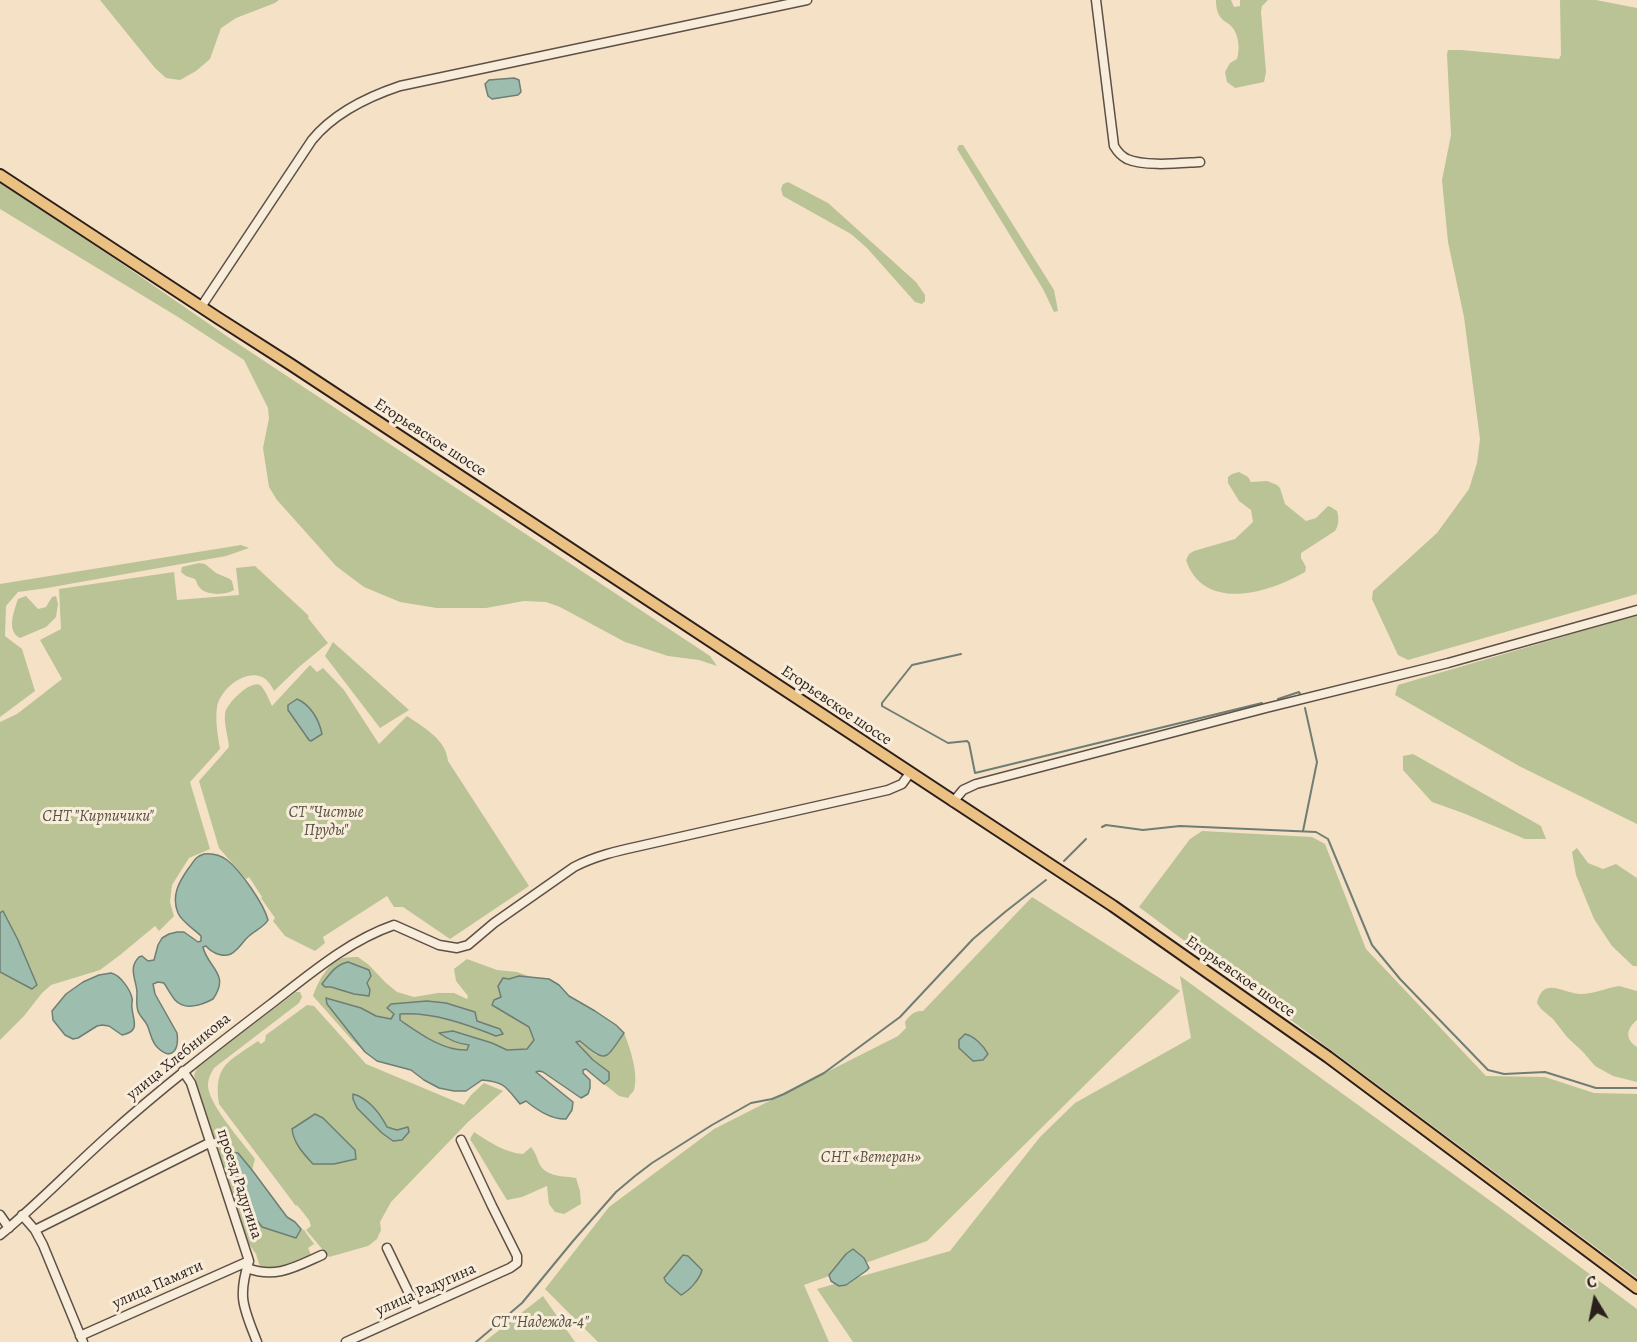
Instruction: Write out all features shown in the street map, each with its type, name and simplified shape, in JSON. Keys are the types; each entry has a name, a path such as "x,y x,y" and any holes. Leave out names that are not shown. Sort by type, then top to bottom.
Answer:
{"main road":[{"name":"Егорьевское шоссе","path":"0,175 1113,906 1318,1050 1637,1288"}],"street":[{"path":"201,307 321,128 339,114 378,94 400,86 807,0"},
{"path":"1096,0 1114,146 1119,154 1142,163 1200,162"},
{"path":"953,802 963,790 976,784 1449,663 1637,610"},
{"name":"улица Хлебникова","path":"0,1235 47,1194 106,1137 183,1071 338,953 374,932 394,925 439,945 457,948 468,945 494,923 586,860 651,843 888,790 902,784 910,773"},
{"name":"проезд Радугина","path":"183,1071 191,1083 211,1142 248,1264 242,1291 243,1301 257,1342"},
{"name":"улица Радугина","path":"346,1342 517,1263 517,1256 461,1140"},
{"path":"35,1230 211,1142"},
{"path":"0,1215 9,1228"},
{"path":"22,1215 35,1230 56,1274 81,1339"},
{"path":"387,1248 417,1310"},
{"path":"248,1264 259,1272 284,1271 322,1255"},
{"name":"улица Памяти","path":"81,1339 248,1264"}],"green space":[{"path":"100,0 279,0 236,18 221,28 210,59 196,71 180,80 166,78 155,68"},
{"path":"1216,0 1231,0 1234,7 1240,6 1240,0 1268,0 1262,6 1261,12 1266,72 1264,82 1235,88 1227,82 1225,72 1230,63 1237,59 1238,43 1234,30 1219,14"},
{"path":"1560,0 1596,0 1637,8 1637,594 1408,660 1398,655 1372,599 1373,591 1437,533 1469,489 1477,463 1480,439 1464,317 1448,242 1442,180 1451,135 1447,54 1448,50 1461,50 1559,59 1561,55"},
{"path":"959,145 963,145 1054,290 1058,311 1054,312 1043,289 957,149"},
{"path":"788,182 828,203 916,282 925,295 925,301 922,304 915,302 867,248 851,234 783,196 781,189 783,184"},
{"path":"0,183 710,656 717,666 699,660 668,656 625,642 560,607 546,602 524,601 486,608 437,608 400,602 364,587 336,566 277,500 269,487 263,448 269,418 268,408 244,360 178,317 0,209"},
{"path":"1239,472 1248,477 1251,482 1267,481 1277,485 1285,504 1306,521 1316,518 1328,506 1337,511 1338,524 1335,531 1301,553 1306,567 1305,572 1290,580 1256,591 1239,594 1222,593 1207,587 1195,577 1186,560 1194,551 1235,539 1253,522 1251,510 1239,501 1228,483 1228,477"},
{"path":"241,545 249,548 226,556 18,592 6,606 5,636 22,649 35,691 0,717 0,584"},
{"path":"205,564 216,573 230,579 234,590 222,594 203,591 195,579 181,572 182,567"},
{"name":"СНТ \"Кирпичики\"","path":"255,566 309,616 308,618 328,643 274,691 264,678 255,675 248,676 241,678 228,688 219,701 216,718 220,749 190,782 210,849 189,858 172,885 170,902 174,916 159,931 155,926 100,970 51,985 0,1040 0,722 17,714 62,679 40,640 61,629 59,589 174,572 177,600 239,595 236,568"},
{"path":"26,596 38,609 46,607 52,597 56,596 58,604 56,617 46,627 20,638 13,631 12,620 18,599"},
{"path":"1637,615 1637,824 1519,766 1395,695 1398,685"},
{"path":"333,642 409,710 380,728 325,656"},
{"name":"СТ \"Чистые Пруды\"","path":"310,665 317,672 323,668 344,690 379,744 407,716 438,740 443,746 448,761 529,886 450,939 403,907 394,907 387,896 323,937 325,943 315,951 285,936 273,921 275,918 249,877 246,879 219,848 199,781 229,747 225,714 234,699 245,689 256,684 260,685 272,706"},
{"path":"1413,754 1541,826 1546,839 1525,839 1432,802 1403,770 1403,756"},
{"path":"1202,831 1312,837 1325,844 1366,949 1486,1076 1545,1077 1594,1093 1637,1094 1637,1278 1139,907 1190,839"},
{"path":"1577,848 1588,863 1603,869 1616,864 1637,878 1637,966 1633,966 1612,946 1594,919 1576,875 1572,852"},
{"name":"СНТ «Ветеран»","path":"1032,897 1180,991 927,1241 804,1285 829,1342 598,1342 545,1289 609,1207 714,1129 898,1036 906,1028 905,1022 910,1016 914,1012 923,1011"},
{"path":"358,957 397,992 414,997 454,993 467,999 468,996 456,981 454,969 467,959 497,970 517,972 531,977 519,976 509,979 501,997 492,1005 529,1027 535,1040 527,1049 507,1050 453,1031 448,1039 469,1045 468,1050 459,1049 441,1044 424,1035 400,1020 399,1014 449,1019 496,1036 500,1029 405,1004 391,1004 394,1014 392,1019 376,1016 361,1008 326,998 365,1052 313,996 320,979 332,964 343,958"},
{"path":"1180,976 1637,1309 1637,1342 853,1342 817,1289 950,1251 1040,1137 1075,1103 1191,1038"},
{"path":"1619,986 1637,991 1637,1020 1631,1026 1628,1034 1630,1041 1637,1047 1637,1082 1613,1076 1595,1066 1537,1003 1544,990 1549,988 1581,994"},
{"path":"296,992 300,992 302,997 299,1003 214,1068 208,1081 214,1103 227,1124 255,1159 252,1170 238,1154 246,1205 262,1227 296,1238 301,1229 314,1244 308,1248 312,1257 276,1269 261,1270 256,1254 249,1244 194,1075 198,1066"},
{"path":"307,1005 314,1006 366,1064 464,1105 484,1083 503,1091 468,1122 391,1202 380,1222 381,1230 377,1239 368,1246 329,1257 306,1230 311,1226 309,1220 219,1104 219,1080 226,1065 258,1041 261,1044 265,1041 266,1035"},
{"path":"624,1033 635,1069 634,1090 628,1098 619,1096 604,1084 609,1080 609,1072 593,1060 576,1042 579,1041 596,1055 610,1054"},
{"path":"474,1132 510,1152 523,1154 531,1147 540,1165 547,1172 576,1178 581,1204 564,1214 555,1212 549,1204 547,1186 522,1197 507,1200 470,1139"},
{"name":"СТ \"Надежда-4\"","path":"543,1296 575,1342 484,1342"}],"shaded area":[{"path":"514,78 519,80 521,92 518,95 492,99 488,96 485,84 489,80"},
{"path":"297,699 310,709 321,729 322,734 311,741 288,710 288,705"},
{"path":"204,854 219,856 232,865 257,897 268,920 228,955 220,955 206,946 203,947 219,977 220,983 213,999 199,1005 184,1005 175,1000 164,983 153,984 155,994 177,1033 176,1048 168,1054 154,1044 147,1025 138,1011 134,965 142,956 148,961 154,960 162,938 169,934 184,932 198,942 201,941 201,936 178,913 175,901 177,889 185,874 196,858"},
{"path":"3,911 37,985 32,989 0,972 0,913"},
{"path":"348,962 369,970 371,976 367,983 370,990 369,996 325,987 322,984 330,973"},
{"path":"111,973 121,979 131,994 134,1025 132,1031 122,1035 109,1026 102,1025 78,1038 73,1039 65,1035 53,1020 52,1011 66,994 83,982"},
{"path":"519,976 549,979 559,985 569,996 616,1025 624,1033 605,1056 596,1053 580,1041 576,1042 593,1060 609,1072 609,1080 604,1084 586,1069 583,1070 590,1080 590,1088 588,1094 581,1098 543,1072 536,1072 573,1102 572,1110 566,1119 550,1116 526,1101 520,1104 508,1089 496,1082 482,1080 466,1091 454,1091 439,1088 411,1070 377,1061 365,1052 327,1004 326,998 391,1019 394,1014 387,1008 391,1004 427,1001 446,1003 475,1012 477,1021 500,1029 503,1034 496,1036 461,1023 425,1015 400,1014 400,1020 449,1048 467,1050 469,1045 453,1041 439,1033 453,1031 507,1050 527,1049 534,1040 529,1027 492,1005 494,1000 501,997 498,986 503,978"},
{"path":"965,1034 975,1039 986,1051 988,1054 983,1060 973,1061 959,1048 959,1040"},
{"path":"353,1094 364,1099 373,1107 387,1127 397,1130 408,1127 409,1132 402,1140 393,1141 357,1108"},
{"path":"315,1114 323,1118 355,1150 356,1159 334,1164 313,1164 309,1160 297,1144 292,1129"},
{"path":"231,1153 238,1153 287,1217 301,1229 296,1238 262,1227 246,1205"},
{"path":"853,1249 864,1258 869,1268 846,1285 839,1286 831,1281 829,1275"},
{"path":"683,1255 688,1256 702,1270 694,1284 681,1295 664,1278"}],"waterway":[{"path":"961,654 912,665 882,706 948,743 967,741 975,773 1262,703"},
{"path":"1278,699 1299,692 1300,694"},
{"path":"1303,831 1317,762 1305,708"},
{"path":"1102,827 1106,825 1143,830 1180,826 1316,832 1328,839 1372,945 1400,979 1488,1070 1504,1074 1545,1072 1596,1088 1637,1088"},
{"path":"1064,861 1086,839"},
{"path":"476,1342 522,1303 616,1192 635,1176 712,1125 751,1103 772,1099 824,1073 900,1017 973,939 1046,880"}]}
